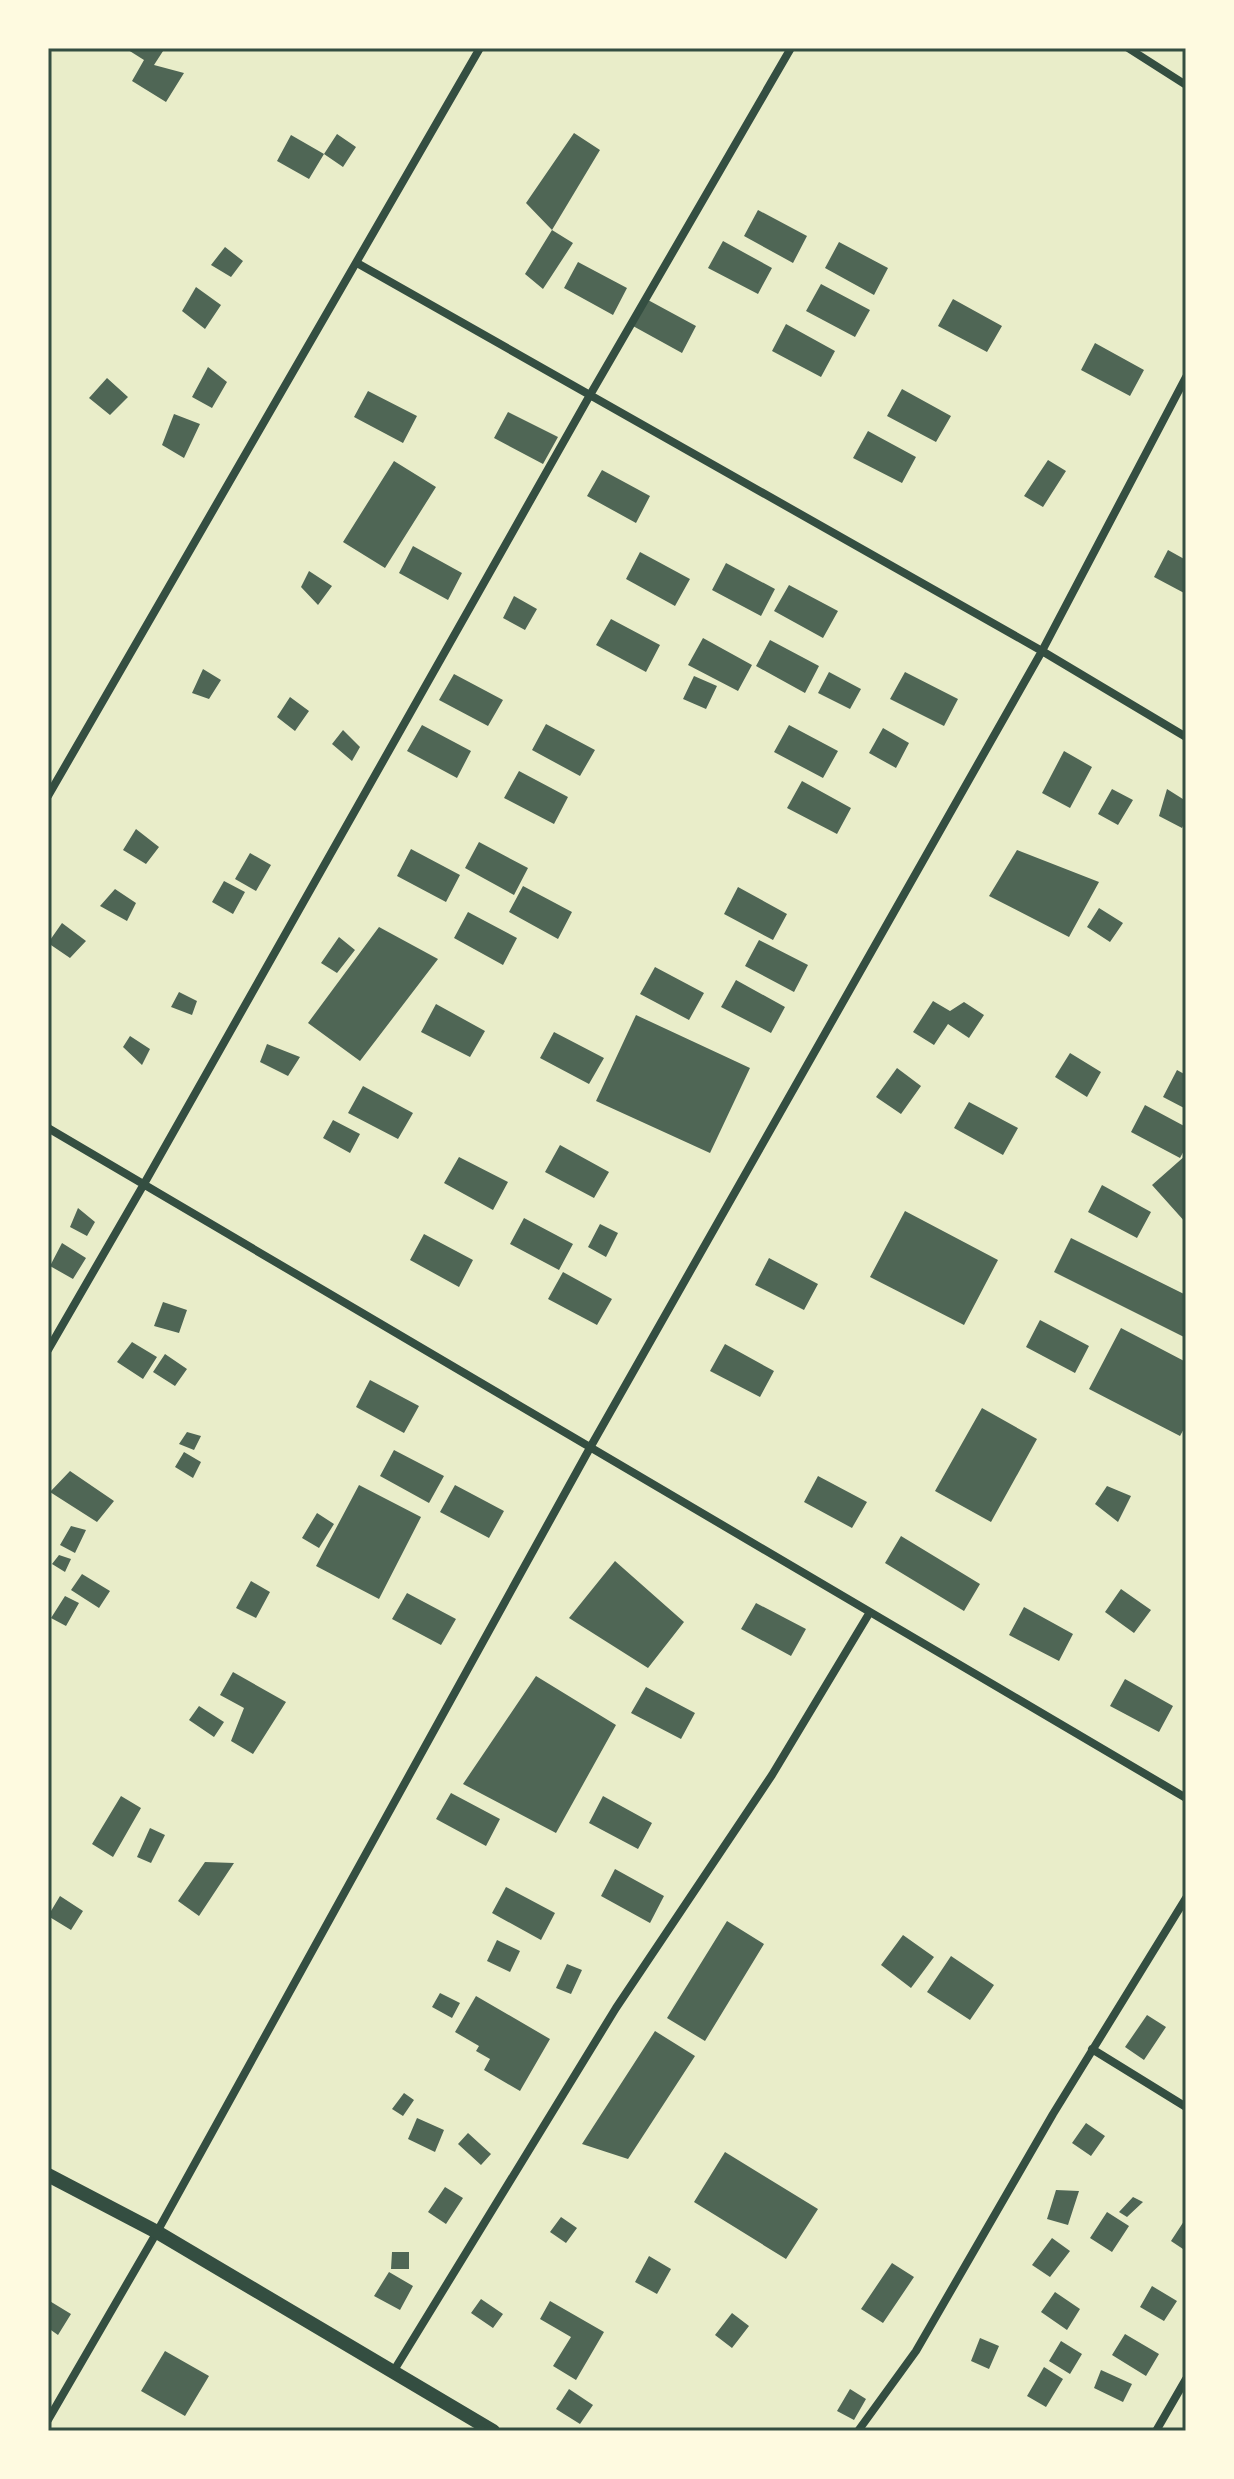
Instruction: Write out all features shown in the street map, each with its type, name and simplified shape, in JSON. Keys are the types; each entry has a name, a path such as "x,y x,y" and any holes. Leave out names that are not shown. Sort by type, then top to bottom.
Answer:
{"street":[{"path":"48,796 480,48"},
{"path":"48,1350 590,395 791,48"},
{"path":"1128,48 1186,85"},
{"path":"357,263 1042,651 1186,737"},
{"path":"48,2420 157,2232 591,1446 1042,651 1186,377"},
{"path":"48,1128 1186,1798"},
{"path":"393,2372 616,2008 772,1775 870,1612"},
{"path":"858,2431 916,2351 1092,2049 1186,1898"},
{"path":"1092,2049 1186,2107"},
{"path":"48,2175 157,2232 493,2431"},
{"path":"1156,2431 1186,2379"}],"building":[{"path":"125,48 165,48 154,65 184,73 166,102 132,81 144,60"},
{"path":"574,133 600,150 552,230 526,203"},
{"path":"337,134 356,147 343,167 324,154"},
{"path":"291,135 324,154 309,179 277,161"},
{"path":"758,210 807,236 793,263 744,236"},
{"path":"552,230 573,243 543,289 525,274"},
{"path":"723,241 772,268 758,294 708,268"},
{"path":"839,242 888,268 874,295 825,268"},
{"path":"225,247 243,261 231,277 211,265"},
{"path":"578,262 627,288 613,315 564,288"},
{"path":"821,284 870,310 855,337 806,311"},
{"path":"196,287 221,305 205,329 182,311"},
{"path":"953,299 1002,326 987,352 938,326"},
{"path":"648,300 696,326 682,353 633,326"},
{"path":"786,324 835,351 821,377 772,351"},
{"path":"1095,343 1144,370 1130,396 1081,370"},
{"path":"208,367 227,382 212,408 192,397"},
{"path":"107,378 128,397 110,415 89,398"},
{"path":"902,389 951,416 936,442 887,416"},
{"path":"368,391 417,416 403,443 354,417"},
{"path":"508,412 558,437 543,464 494,438"},
{"path":"174,414 200,424 184,458 162,445"},
{"path":"868,431 916,457 902,483 853,458"},
{"path":"1048,460 1066,471 1043,507 1024,496"},
{"path":"394,461 436,487 385,568 343,542"},
{"path":"602,470 650,496 636,523 587,496"},
{"path":"413,546 462,573 448,600 399,573"},
{"path":"1168,550 1186,560 1186,594 1154,577"},
{"path":"640,552 690,579 675,606 626,579"},
{"path":"726,563 775,589 761,616 712,590"},
{"path":"309,571 332,586 318,605 301,587"},
{"path":"789,585 838,611 823,638 774,611"},
{"path":"514,596 537,609 525,630 503,618"},
{"path":"611,619 660,645 646,672 596,645"},
{"path":"703,638 752,665 738,691 688,665"},
{"path":"770,640 819,666 805,693 756,666"},
{"path":"203,669 221,680 209,699 192,693"},
{"path":"829,672 861,689 850,709 818,693"},
{"path":"905,672 958,699 944,726 890,699"},
{"path":"454,674 503,700 488,726 439,700"},
{"path":"694,676 717,686 706,709 683,699"},
{"path":"290,697 309,711 295,731 277,717"},
{"path":"546,724 595,750 580,776 532,750"},
{"path":"422,725 471,751 457,778 407,751"},
{"path":"789,725 838,751 823,778 774,752"},
{"path":"883,728 909,743 896,768 869,753"},
{"path":"343,730 360,747 352,761 332,744"},
{"path":"1064,751 1092,767 1070,808 1042,793"},
{"path":"519,771 568,797 554,824 504,798"},
{"path":"802,781 851,808 837,834 787,808"},
{"path":"1112,789 1133,800 1118,825 1098,814"},
{"path":"1167,789 1186,801 1186,820 1182,828 1159,816"},
{"path":"136,829 159,847 146,864 123,850"},
{"path":"479,842 528,868 514,895 465,868"},
{"path":"411,849 460,875 446,902 397,876"},
{"path":"1017,850 1099,882 1069,937 989,896"},
{"path":"250,853 271,865 256,891 235,879"},
{"path":"224,881 245,892 233,914 212,902"},
{"path":"523,886 572,912 558,939 509,912"},
{"path":"738,887 787,914 773,940 724,914"},
{"path":"115,889 136,903 127,921 100,906"},
{"path":"1099,908 1123,923 1110,942 1087,927"},
{"path":"468,912 517,938 503,965 454,938"},
{"path":"62,923 86,941 70,958 48,943"},
{"path":"379,927 438,959 360,1061 308,1023"},
{"path":"339,937 355,950 337,973 321,963"},
{"path":"759,940 808,965 794,992 745,966"},
{"path":"655,967 704,993 689,1020 640,994"},
{"path":"736,980 785,1007 771,1033 721,1007"},
{"path":"179,992 197,1001 192,1015 171,1007"},
{"path":"933,1001 950,1011 964,1002 984,1015 969,1038 948,1024 934,1045 913,1032"},
{"path":"436,1004 485,1031 470,1057 421,1032"},
{"path":"636,1015 750,1068 710,1153 596,1101"},
{"path":"554,1032 604,1058 589,1084 540,1058"},
{"path":"130,1036 150,1049 142,1065 123,1047"},
{"path":"267,1044 300,1057 288,1076 260,1062"},
{"path":"1070,1053 1101,1072 1087,1097 1055,1077"},
{"path":"897,1068 921,1086 901,1114 876,1097"},
{"path":"1177,1070 1186,1075 1186,1109 1163,1097"},
{"path":"363,1086 413,1113 398,1139 348,1113"},
{"path":"969,1102 1018,1128 1003,1155 954,1128"},
{"path":"1145,1105 1186,1127 1186,1147 1180,1158 1131,1132"},
{"path":"333,1120 360,1134 350,1153 323,1138"},
{"path":"560,1145 609,1172 594,1198 545,1172"},
{"path":"1186,1155 1186,1223 1152,1185"},
{"path":"459,1157 508,1182 493,1210 444,1183"},
{"path":"1102,1185 1151,1212 1137,1238 1088,1212"},
{"path":"78,1208 95,1222 87,1236 70,1227"},
{"path":"905,1211 998,1260 964,1325 870,1277"},
{"path":"524,1218 573,1244 559,1270 510,1244"},
{"path":"600,1224 618,1233 606,1257 588,1247"},
{"path":"424,1234 473,1260 459,1287 410,1260"},
{"path":"1071,1238 1186,1295 1186,1338 1054,1272"},
{"path":"62,1243 86,1258 73,1279 50,1266"},
{"path":"769,1258 818,1284 804,1310 755,1285"},
{"path":"563,1272 612,1299 597,1325 548,1299"},
{"path":"163,1302 187,1310 179,1333 154,1326"},
{"path":"1040,1320 1089,1346 1075,1373 1026,1347"},
{"path":"1121,1328 1186,1362 1186,1425 1180,1436 1089,1389"},
{"path":"132,1342 157,1357 143,1379 117,1362"},
{"path":"725,1344 774,1371 760,1397 710,1371"},
{"path":"165,1354 187,1369 175,1386 153,1372"},
{"path":"370,1380 419,1406 404,1433 356,1407"},
{"path":"982,1408 1037,1439 991,1522 935,1491"},
{"path":"187,1432 201,1436 194,1450 179,1444"},
{"path":"394,1450 444,1476 429,1503 380,1476"},
{"path":"184,1452 201,1462 193,1478 175,1467"},
{"path":"70,1471 114,1501 97,1522 50,1492"},
{"path":"818,1476 867,1502 852,1528 804,1502"},
{"path":"359,1485 421,1517 379,1599 316,1566"},
{"path":"455,1485 504,1511 489,1538 440,1512"},
{"path":"1107,1486 1131,1496 1118,1522 1095,1504"},
{"path":"317,1513 334,1524 319,1548 302,1538"},
{"path":"71,1526 86,1530 75,1553 60,1545"},
{"path":"901,1536 980,1584 964,1611 885,1563"},
{"path":"59,1555 71,1559 65,1572 52,1564"},
{"path":"615,1561 684,1622 648,1668 569,1618"},
{"path":"82,1574 110,1591 99,1608 71,1590"},
{"path":"251,1581 270,1592 256,1618 236,1608"},
{"path":"1121,1589 1151,1610 1134,1633 1105,1612"},
{"path":"407,1593 456,1619 441,1645 392,1619"},
{"path":"65,1596 79,1603 66,1626 51,1618"},
{"path":"756,1603 806,1629 791,1656 741,1629"},
{"path":"1024,1607 1073,1634 1059,1661 1009,1635"},
{"path":"233,1672 286,1702 253,1754 231,1741 244,1708 220,1695"},
{"path":"536,1676 616,1725 556,1833 463,1784"},
{"path":"1125,1679 1173,1706 1159,1732 1110,1706"},
{"path":"646,1687 695,1713 681,1739 631,1713"},
{"path":"199,1706 224,1722 214,1737 189,1720"},
{"path":"451,1793 500,1819 486,1846 436,1819"},
{"path":"121,1796 141,1808 113,1857 92,1844"},
{"path":"603,1796 652,1823 638,1849 589,1823"},
{"path":"150,1828 165,1835 151,1863 137,1857"},
{"path":"205,1862 234,1863 199,1916 178,1901"},
{"path":"615,1869 664,1896 650,1923 601,1896"},
{"path":"506,1887 555,1913 541,1940 492,1913"},
{"path":"60,1896 83,1911 71,1930 48,1916"},
{"path":"727,1921 764,1944 705,2041 667,2018"},
{"path":"903,1935 934,1957 911,1988 881,1965"},
{"path":"497,1940 520,1951 510,1972 487,1961"},
{"path":"951,1956 994,1985 970,2020 927,1992"},
{"path":"567,1964 582,1970 571,1994 556,1988"},
{"path":"440,1993 460,2003 452,2018 432,2007"},
{"path":"476,1996 550,2039 520,2091 484,2070 490,2059 476,2051 479,2046 455,2032"},
{"path":"1147,2015 1166,2027 1144,2060 1125,2047"},
{"path":"655,2031 695,2056 628,2159 582,2144"},
{"path":"404,2093 414,2100 403,2116 392,2109"},
{"path":"417,2118 444,2130 435,2152 408,2139"},
{"path":"1086,2123 1105,2136 1091,2156 1072,2143"},
{"path":"468,2133 491,2154 481,2165 458,2144"},
{"path":"725,2152 818,2209 786,2259 694,2202"},
{"path":"445,2187 463,2198 446,2224 428,2212"},
{"path":"1056,2190 1079,2191 1068,2225 1047,2219"},
{"path":"1133,2197 1143,2202 1127,2217 1119,2212"},
{"path":"1107,2212 1129,2226 1112,2252 1090,2238"},
{"path":"561,2217 577,2228 566,2243 550,2232"},
{"path":"1186,2218 1186,2251 1171,2241"},
{"path":"1052,2238 1070,2251 1050,2277 1032,2265"},
{"path":"392,2252 409,2252 409,2269 391,2269"},
{"path":"649,2256 671,2269 657,2294 635,2282"},
{"path":"892,2263 914,2277 883,2323 861,2309"},
{"path":"389,2272 413,2286 400,2310 374,2296"},
{"path":"1152,2286 1177,2301 1164,2321 1140,2307"},
{"path":"1055,2292 1080,2309 1067,2330 1041,2312"},
{"path":"481,2299 503,2314 493,2328 471,2313"},
{"path":"48,2300 71,2314 58,2335 48,2328"},
{"path":"550,2301 604,2332 576,2380 553,2366 571,2337 540,2319"},
{"path":"732,2313 749,2326 732,2348 715,2335"},
{"path":"1125,2334 1159,2354 1146,2376 1112,2355"},
{"path":"980,2338 999,2346 989,2369 971,2361"},
{"path":"1061,2341 1082,2354 1070,2374 1049,2361"},
{"path":"165,2351 209,2376 185,2416 141,2391"},
{"path":"1044,2367 1063,2379 1046,2407 1027,2396"},
{"path":"1101,2370 1132,2384 1123,2402 1094,2388"},
{"path":"569,2389 593,2405 580,2424 556,2409"},
{"path":"850,2389 866,2399 854,2420 837,2411"}]}
